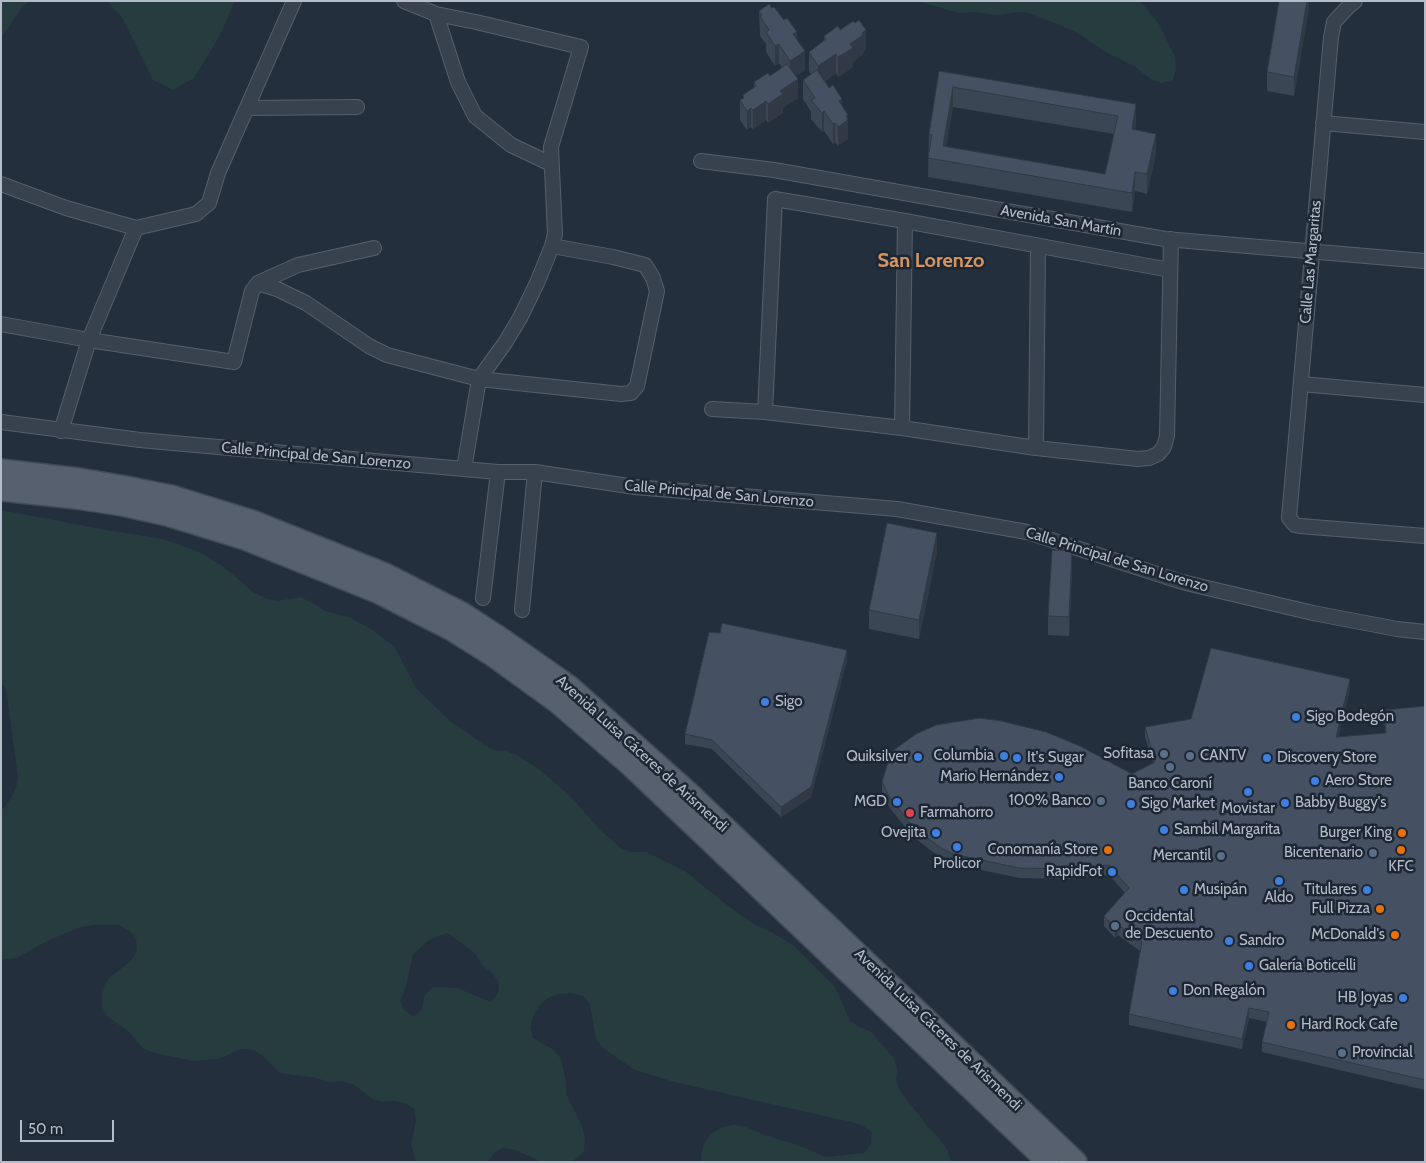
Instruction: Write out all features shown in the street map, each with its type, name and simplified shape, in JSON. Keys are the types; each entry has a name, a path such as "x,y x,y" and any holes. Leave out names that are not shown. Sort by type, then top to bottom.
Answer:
{"main road":[{"name":"Avenida Luisa Cáceres de Arismendi","path":"1,470 126,486 171,496 252,520 385,574 462,613 569,686 688,792 1076,1162"},
{"name":"Avenida Luisa Cáceres de Arismendi","path":"1,490 76,498 167,514 245,539 377,592 452,630 492,655 557,702 630,766 1048,1162"}],"street":[{"path":"1,184 66,208 136,228 196,214 203,210 209,203 218,173 294,1"},
{"path":"404,1 436,14 581,47 551,147 555,234 552,246 520,318 479,379 464,469"},
{"name":"Calle Las Margaritas","path":"1355,1 1334,22 1331,37 1289,518 1295,525 1300,526 1425,536"},
{"path":"436,14 458,82 475,116 511,145 551,164"},
{"path":"247,108 357,107"},
{"path":"1323,123 1425,132"},
{"name":"Avenida San Martín","path":"701,161 774,170 1171,239 1425,261"},
{"path":"765,412 774,200 905,221 1170,270"},
{"path":"902,428 905,221"},
{"path":"62,431 90,340 136,228"},
{"path":"712,409 765,412 902,428 1036,448 1138,459 1149,458 1158,454 1164,447 1167,436 1171,239"},
{"path":"258,283 278,289 306,303 369,346 387,355 479,379 621,394 631,393 637,386 657,291 653,278 645,266 613,257 552,246"},
{"path":"1036,448 1038,246"},
{"path":"1,324 234,362 252,291 258,283 298,265 374,248"},
{"path":"1301,384 1425,395"},
{"name":"Calle Principal de San Lorenzo","path":"1,422 140,440 498,472 535,472 635,487 898,509 1027,532 1182,582 1314,613 1396,629 1425,632"},
{"path":"483,598 498,472"},
{"path":"522,610 535,472"}],"green space":[{"path":"1,1 29,1 1,38"},
{"path":"107,1 235,1 219,37 194,78 173,90 153,80 123,19"},
{"path":"917,1 1140,1 1159,24 1175,57 1176,69 1173,80 1162,83 1152,80 1134,66 1104,51 1076,32 1032,14 1021,12 998,15 973,12 959,13"},
{"path":"1,510 163,539 204,554 224,567 253,592 265,598 277,601 301,597 326,611 351,618 374,631 395,647 416,688 449,720 484,745 494,750 506,751 517,755 539,769 570,796 601,831 622,849 632,852 646,852 685,871 752,923 794,946 835,987 850,1021 870,1031 894,1058 897,1069 896,1080 900,1091 941,1141 948,1151 951,1162 702,1162 701,1155 704,1143 711,1134 722,1127 734,1125 745,1127 826,1157 864,1153 871,1144 872,1132 863,1126 851,1122 674,1082 635,1070 604,1049 596,1039 590,1004 583,996 571,993 559,994 548,998 534,1014 530,1027 533,1038 554,1050 561,1059 566,1081 566,1094 582,1126 585,1139 584,1151 572,1162 541,1162 516,1150 503,1148 494,1153 488,1162 416,1162 411,1144 416,1121 414,1109 406,1103 394,1101 381,1102 371,1098 353,1084 340,1081 329,1082 316,1078 280,1073 254,1050 241,1049 218,1059 194,1061 154,1053 143,1048 128,1031 108,1017 102,1007 102,995 105,984 110,977 131,961 137,951 136,938 128,930 119,925 81,927 49,940 16,958 1,960 1,809 4,808 11,798 16,788 18,777 6,689 1,682","holes":["447,933 467,947 499,982 498,993 491,1002 457,988 432,987 424,997 422,1009 414,1016 404,1010 400,1000 405,990 413,955 429,940"]}],"building":[{"path":"1279,1 1307,1 1294,77 1267,72"},
{"path":"769,4 772,8 774,7 784,20 787,18 797,32 793,34 805,51 790,61 779,44 775,46 766,32 769,30 760,16 762,15 759,11"},
{"path":"859,20 866,30 862,33 863,35 850,44 853,48 838,57 836,54 818,66 809,52 826,39 824,36 838,26 840,30 853,21 855,23"},
{"path":"787,64 798,79 780,91 783,94 768,104 766,101 753,110 751,108 747,111 740,100 744,98 743,95 756,86 754,82 768,73 770,76"},
{"path":"817,70 829,88 833,85 842,99 839,101 848,115 846,116 848,120 838,127 811,100 815,98 803,80"},
{"path":"939,71 1136,104 1132,129 1156,134 1147,174 1135,172 1132,193 928,158 932,135 929,134","holes":["953,87 1118,116 1105,174 943,146"]},
{"path":"887,523 937,533 919,620 869,610"},
{"path":"1052,550 1072,551 1069,617 1048,616"},
{"name":"Sigo","path":"722,623 847,650 811,787 781,807 712,740 685,734 709,632 720,633"},
{"path":"1211,648 1350,679 1336,737 1386,733 1384,710 1425,706 1425,1080 1262,1042 1269,1012 1249,1008 1242,1039 1129,1014 1142,942 1118,925 1115,927 1104,916 1129,888 1109,865 1067,869 1019,868 953,854 941,848 913,827 889,796 882,782 891,752 916,734 936,725 980,718 1046,732 1080,746 1132,774 1155,762 1145,727 1191,719"}],"place":[{"name":"Sigo","path":"765,702"},
{"name":"Sigo Bodegón","path":"1296,717"},
{"name":"Sofitasa","path":"1164,754"},
{"name":"Columbia","path":"1004,756"},
{"name":"CANTV","path":"1190,756"},
{"name":"Quiksilver","path":"918,757"},
{"name":"It's Sugar","path":"1017,758"},
{"name":"Discovery Store","path":"1267,758"},
{"name":"Banco Caroní","path":"1170,767"},
{"name":"Mario Hernández","path":"1059,777"},
{"name":"Aero Store","path":"1315,781"},
{"name":"Movistar","path":"1248,792"},
{"name":"100% Banco","path":"1101,801"},
{"name":"MGD","path":"897,802"},
{"name":"Babby Buggy's","path":"1285,803"},
{"name":"Sigo Market","path":"1131,804"},
{"name":"Farmahorro","path":"910,813"},
{"name":"Sambil Margarita","path":"1164,830"},
{"name":"Ovejita","path":"936,833"},
{"name":"Burger King","path":"1402,833"},
{"name":"Prolicor","path":"957,847"},
{"name":"Conomanía Store","path":"1108,850"},
{"name":"KFC","path":"1401,850"},
{"name":"Bicentenario","path":"1373,853"},
{"name":"Mercantil","path":"1221,856"},
{"name":"RapidFot","path":"1112,872"},
{"name":"Aldo","path":"1279,881"},
{"name":"Musipán","path":"1184,890"},
{"name":"Titulares","path":"1367,890"},
{"name":"Full Pizza","path":"1380,909"},
{"name":"Occidental de Descuento","path":"1115,926"},
{"name":"McDonald's","path":"1395,935"},
{"name":"Sandro","path":"1229,941"},
{"name":"Galería Boticelli","path":"1249,966"},
{"name":"Don Regalón","path":"1173,991"},
{"name":"HB Joyas","path":"1403,998"},
{"name":"Hard Rock Cafe","path":"1291,1025"},
{"name":"Provincial","path":"1342,1053"}],"district":[{"name":"San Lorenzo","path":"931,261"}]}
